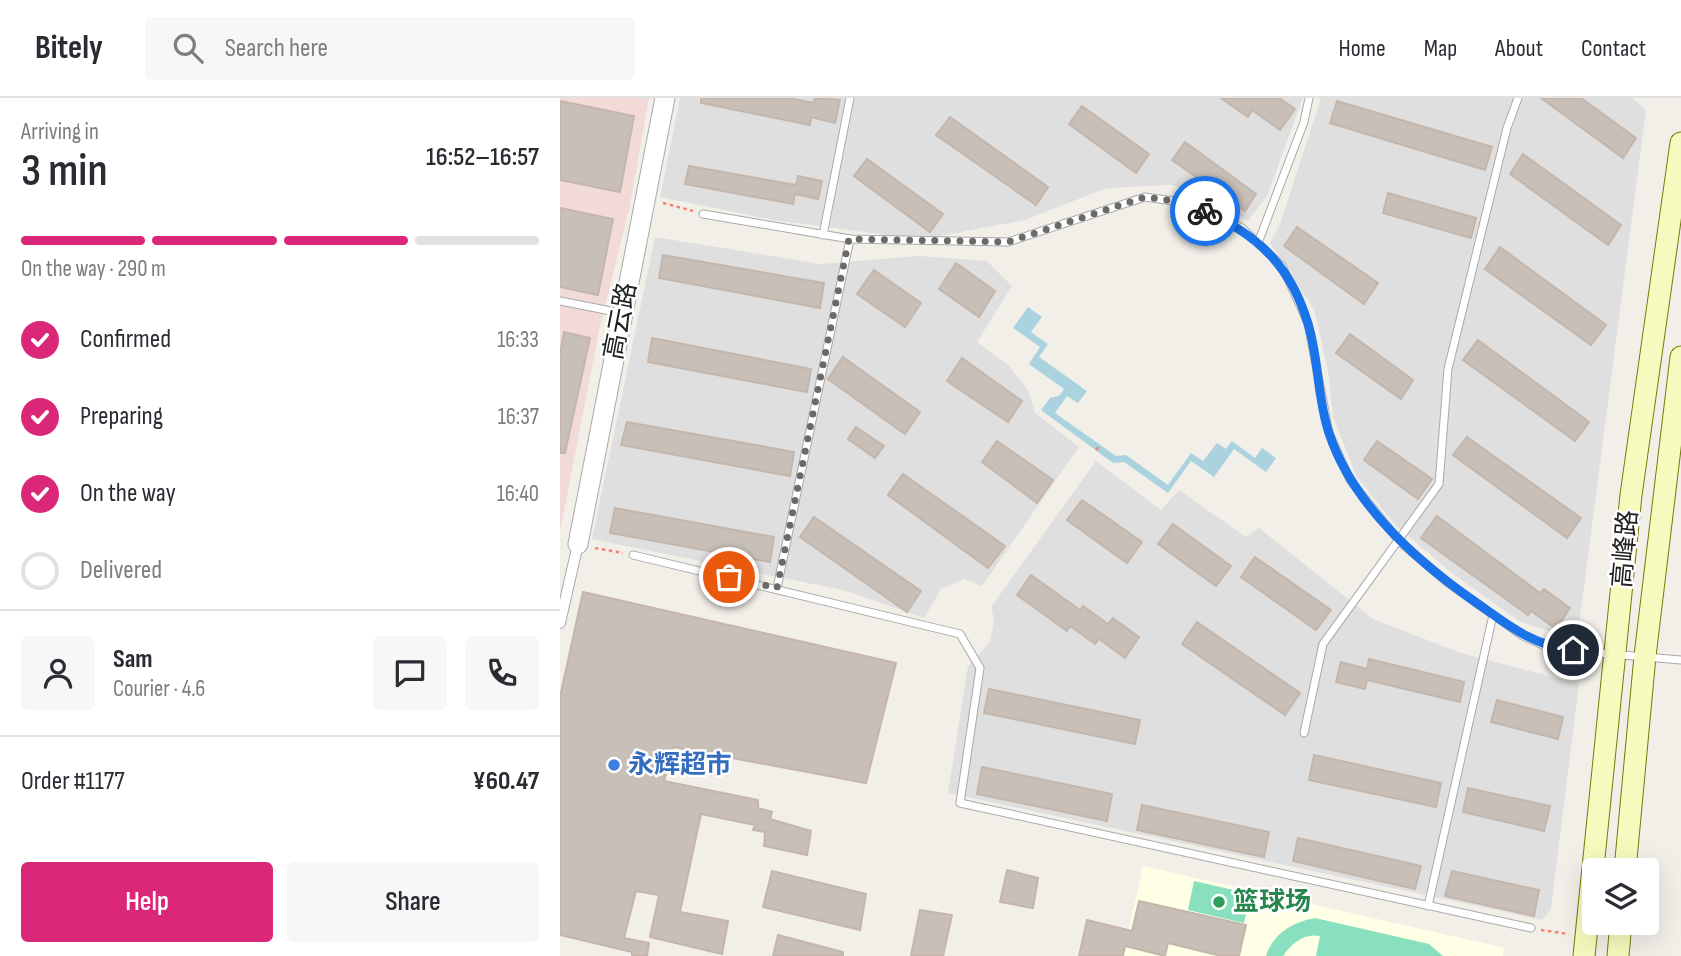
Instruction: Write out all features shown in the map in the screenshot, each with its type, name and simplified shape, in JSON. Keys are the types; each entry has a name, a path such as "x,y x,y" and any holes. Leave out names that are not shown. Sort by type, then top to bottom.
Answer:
{"main road":[{"name":"高峰路","path":"1585,947 1631,495 1681,143"},
{"name":"高峰路","path":"1626,858 1645,656 1681,357"},
{"path":"1618,956 1620,935"}],"street":[{"name":"高云路","path":"578,544 665,98"},
{"path":"560,623 578,544"}],"lane":[{"path":"823,235 850,98"},
{"path":"1258,243 1304,122 1310,98"},
{"path":"1304,733 1322,644 1400,541 1439,484 1448,369 1507,128 1518,98"},
{"path":"704,214 849,239 1008,242 1145,197 1188,203 1242,228 1282,266 1308,323 1329,433 1350,480 1400,541 1447,582 1523,636 1552,649 1681,660"},
{"path":"777,588 849,239"},
{"path":"560,301 623,313"},
{"path":"633,555 960,634 980,667 960,803 1531,928"},
{"path":"1429,906 1493,614"}],"path":[{"path":"645,199 704,214"},
{"path":"1096,450 1100,445"},
{"path":"578,544 633,555"},
{"path":"1531,928 1585,947"}],"shaded area":[{"path":"560,98 649,98 630,205 599,331 560,532"},
{"path":"680,98 1303,98 1267,196 1248,221 1201,192 1170,185 1125,187 1104,189 1025,220 934,237 895,236 773,220 660,197"},
{"path":"1321,98 1633,98 1646,110 1577,641 1519,621 1453,574 1395,525 1356,476 1333,416 1328,371 1314,309 1270,243 1280,224"},
{"path":"655,237 821,264 919,256 987,261 1012,286 977,342 1008,365 1028,390 1035,413 1079,447 982,586 964,579 941,589 924,618 847,591 592,539"},
{"path":"1096,461 1161,510 1179,490 1246,537 1259,528 1373,619 1461,653 1579,684 1551,909 1542,920 948,793 968,666 990,642 994,620 991,607"},
{"path":"1143,866 1505,948 1503,956 1123,956"}],"green space":[{"name":"篮球场","path":"1194,881 1251,894 1244,923 1188,910"},
{"path":"1315,918 1429,944 1443,956 1316,956 1320,936 1314,935 1299,940 1283,956 1266,956 1273,941 1284,930"}],"water":[{"path":"1028,307 1042,317 1031,332 1048,344 1039,357 1087,391 1078,403 1067,396 1055,413 1116,456 1126,455 1168,485 1191,453 1203,461 1217,443 1226,449 1232,441 1255,458 1262,448 1276,458 1266,472 1234,449 1214,477 1191,461 1168,493 1124,462 1113,463 1041,410 1050,398 1059,396 1064,389 1029,364 1040,347 1013,328"}],"building":[{"path":"701,98 790,98 813,103 815,98 840,100 835,123 811,117 810,125 701,103"},
{"path":"1221,98 1279,98 1295,109 1280,130 1252,110 1248,117"},
{"path":"1541,98 1581,98 1636,138 1623,158"},
{"path":"560,101 634,116 620,192 560,180"},
{"path":"1337,101 1492,147 1485,170 1330,123"},
{"path":"1082,106 1149,154 1136,173 1069,124"},
{"path":"950,117 1048,187 1036,205 936,135"},
{"path":"1185,142 1256,194 1245,211 1172,160"},
{"path":"1523,154 1621,225 1608,245 1510,174"},
{"path":"867,159 943,214 930,232 854,176"},
{"path":"689,166 796,185 798,176 822,181 818,199 795,194 793,204 685,184"},
{"path":"1388,193 1476,218 1471,238 1383,213"},
{"path":"560,208 613,219 598,295 560,287"},
{"path":"1297,227 1378,283 1364,304 1284,246"},
{"path":"1500,247 1606,325 1591,345 1485,269"},
{"path":"663,255 824,283 820,308 659,278"},
{"path":"956,263 995,291 979,317 939,289"},
{"path":"874,270 921,303 905,327 857,294"},
{"path":"564,332 590,338 565,453 560,453 560,353"},
{"path":"1350,334 1413,380 1401,399 1336,353"},
{"path":"652,338 811,369 807,392 648,362"},
{"path":"1478,340 1589,422 1575,441 1463,360"},
{"path":"843,357 920,412 905,434 828,379"},
{"path":"962,358 1022,401 1008,422 947,381"},
{"path":"627,422 794,452 790,476 621,445"},
{"path":"856,427 884,446 875,458 848,439"},
{"path":"1467,437 1581,518 1567,538 1453,455"},
{"path":"997,441 1053,480 1037,503 982,462"},
{"path":"1377,441 1432,479 1418,499 1364,460"},
{"path":"903,474 1005,546 988,568 888,495"},
{"path":"1082,500 1142,542 1127,563 1067,520"},
{"path":"615,508 774,537 770,562 610,533"},
{"path":"1437,516 1540,593 1544,589 1570,608 1556,629 1531,611 1528,615 1421,538"},
{"path":"814,517 921,591 907,612 800,537"},
{"path":"1173,524 1231,566 1216,586 1158,544"},
{"path":"1255,557 1331,610 1316,630 1241,577"},
{"path":"1031,575 1080,610 1083,606 1108,624 1113,618 1139,637 1125,658 1099,639 1095,644 1070,626 1067,631 1017,595"},
{"name":"永辉超市","path":"583,592 896,663 866,783 673,747 664,781 758,800 758,808 772,812 770,819 811,831 807,855 764,846 765,832 753,830 755,825 701,814 680,912 728,921 722,954 650,937 659,895 636,891 624,938 649,943 647,956 632,956 632,952 560,935 560,697"},
{"path":"1197,622 1300,693 1285,715 1182,644"},
{"path":"1369,659 1464,682 1460,702 1367,680 1365,689 1336,682 1341,662 1367,669"},
{"path":"989,689 1140,720 1135,744 984,713"},
{"path":"1497,700 1563,717 1558,739 1491,722"},
{"path":"1314,755 1441,783 1436,807 1309,780"},
{"path":"982,767 1112,794 1107,821 977,794"},
{"path":"1468,788 1550,806 1544,831 1463,812"},
{"path":"1142,805 1269,832 1264,857 1137,830"},
{"path":"1298,838 1421,866 1415,889 1293,861"},
{"path":"1007,870 1038,878 1033,908 1000,902"},
{"path":"772,871 866,894 860,930 763,907"},
{"path":"1452,871 1539,890 1534,916 1445,896"},
{"path":"1139,901 1246,925 1239,956 1221,956 1168,943 1165,956 1125,946 1123,956 1079,956 1087,920 1132,931"},
{"path":"920,910 952,915 943,956 911,956"},
{"path":"778,935 843,952 843,956 773,956"}],"way so far":[{"path":"729,577 777,588 849,239 944,243 1008,242 1145,197 1188,203 1205,211"}],"place":[{"name":"永辉超市","path":"614,765"},
{"name":"篮球场","path":"1219,902"}],"route":[{"path":"1205,211 1242,228 1282,266 1308,323 1329,433 1350,480 1400,541 1447,582 1523,636 1552,649 1573,650"}]}
